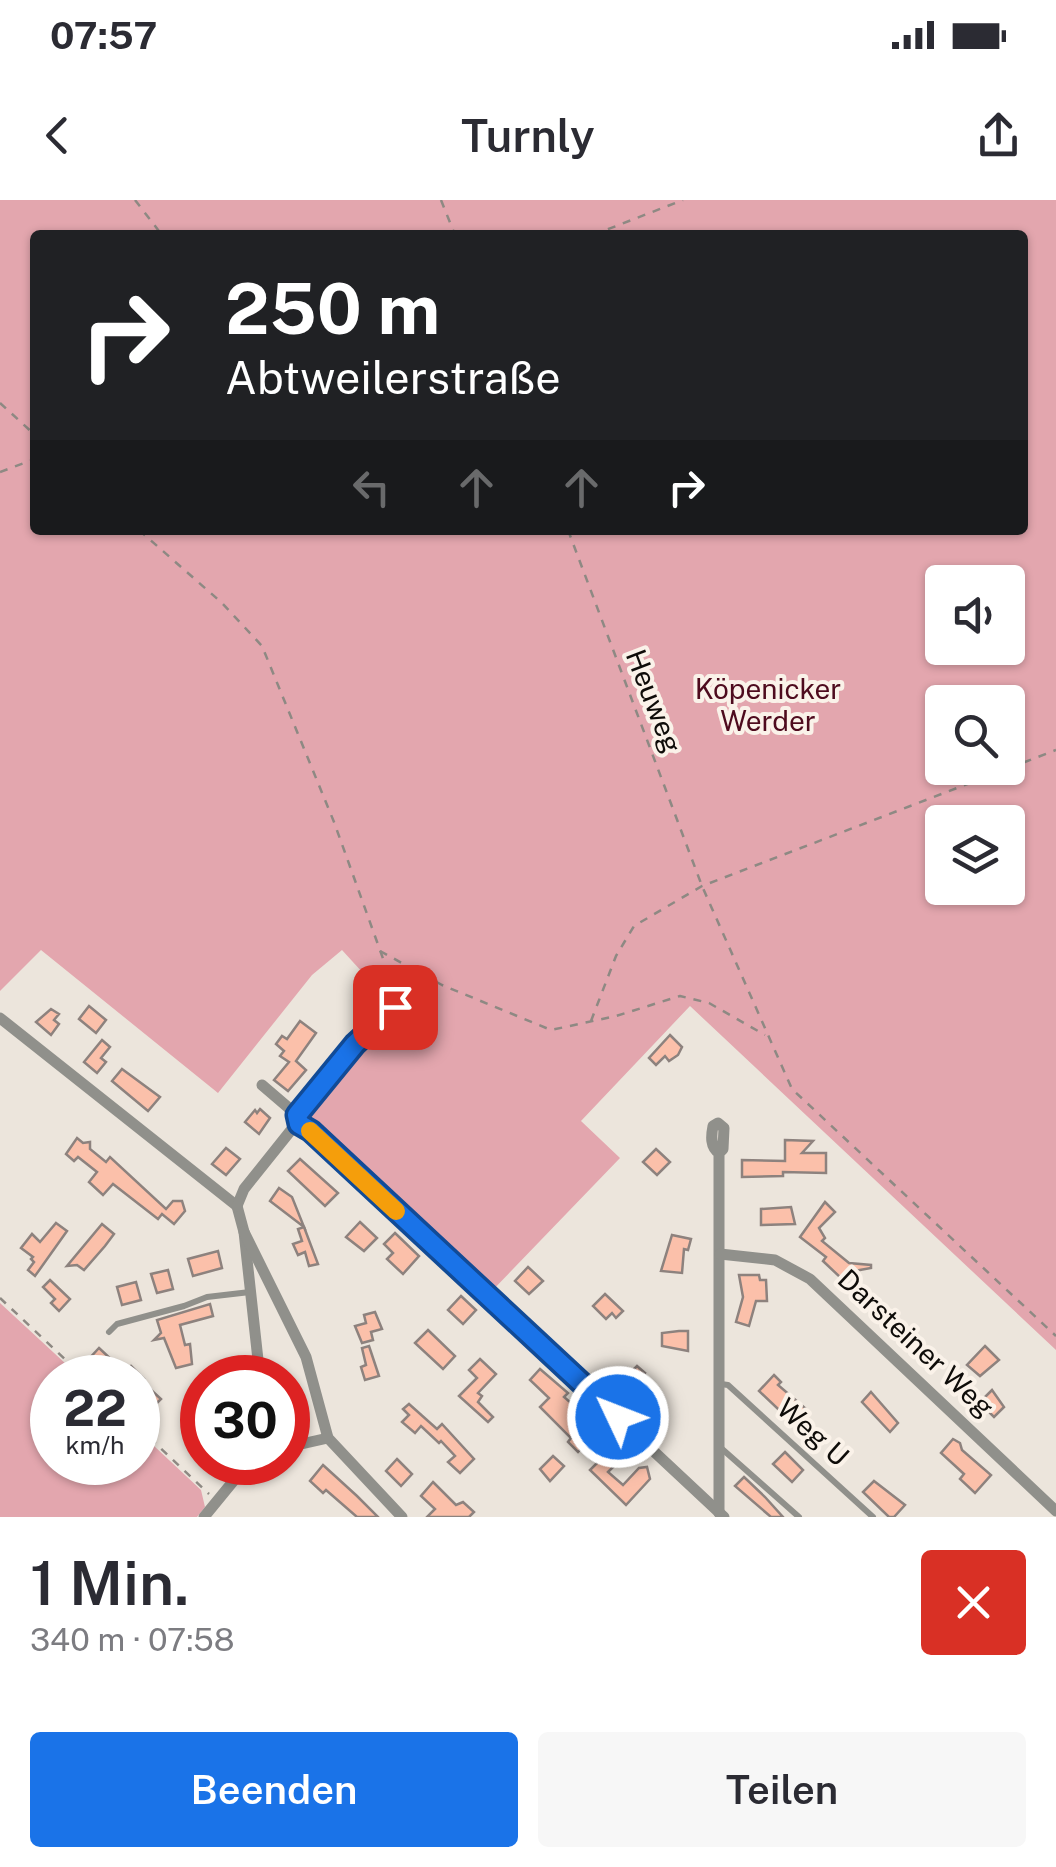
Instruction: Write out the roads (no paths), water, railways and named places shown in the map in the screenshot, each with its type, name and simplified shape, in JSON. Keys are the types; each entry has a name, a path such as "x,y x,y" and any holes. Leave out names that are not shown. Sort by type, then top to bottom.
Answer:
{"street":[{"path":"237,1206 244,1189 355,1044 395,1007"},
{"path":"0,1018 237,1206 244,1232 257,1355"},
{"path":"262,1086 721,1515"},
{"path":"719,1153 721,1515"},
{"path":"244,1232 306,1357 328,1438 402,1517"},
{"name":"Darsteiner Weg","path":"720,1254 776,1260 810,1278 1056,1510"},
{"path":"310,1442 328,1438"},
{"path":"204,1517 230,1485"}],"lane":[{"path":"110,1332 118,1324 207,1297 250,1292"},
{"name":"Weg U","path":"720,1384 728,1385 873,1517"},
{"path":"720,1448 726,1449 800,1517"}],"park label":[{"name":"Köpenicker Werder","path":"768,705"}]}
